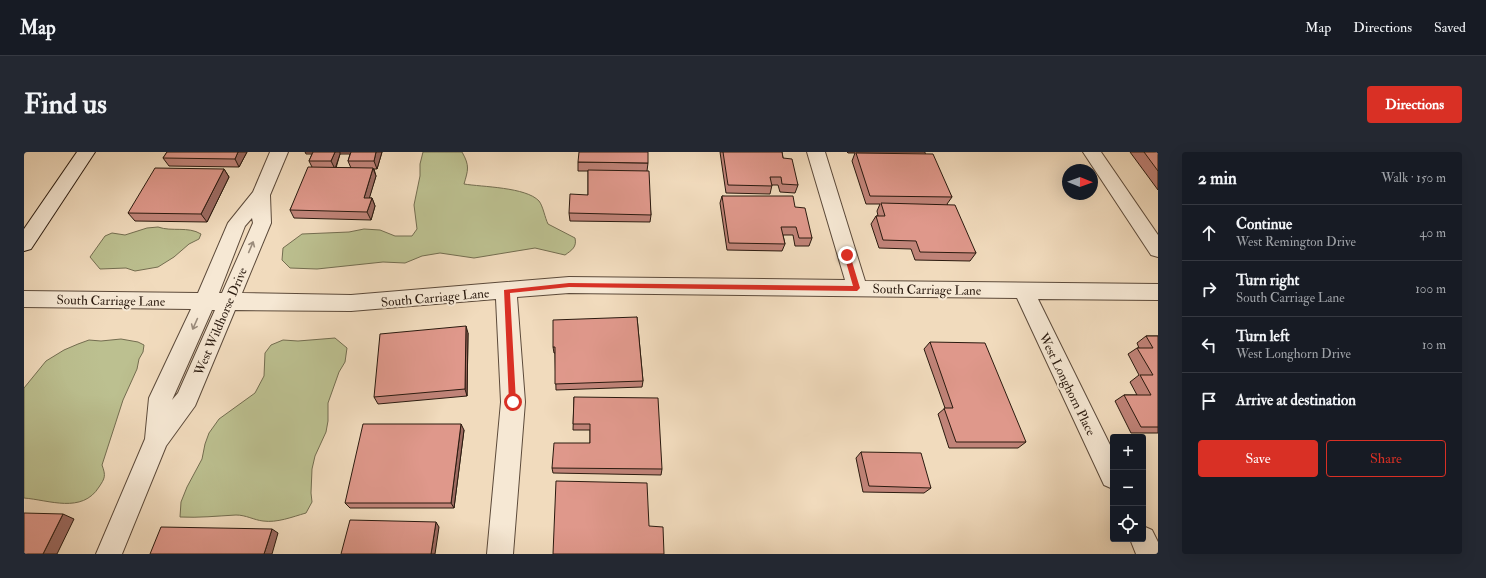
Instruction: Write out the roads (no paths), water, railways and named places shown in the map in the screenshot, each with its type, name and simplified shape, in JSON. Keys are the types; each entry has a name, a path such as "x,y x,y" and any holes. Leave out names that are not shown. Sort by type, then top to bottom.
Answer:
{"street":[{"path":"24,244 86,152"},
{"name":"West Wildhorse Drive","path":"157,439 161,398 205,302 237,223 261,195 279,152"},
{"path":"816,152 857,288"},
{"path":"1092,152 1158,250"},
{"name":"West Wildhorse Drive","path":"109,554 157,439 187,399 262,223 261,195"},
{"name":"South Carriage Lane","path":"24,298 205,302 351,303 569,285 1158,292"},
{"name":"West Longhorn Place","path":"1023,290 1110,471"},
{"path":"500,554 513,402 506,291"},
{"path":"1144,542 1150,554"}]}
